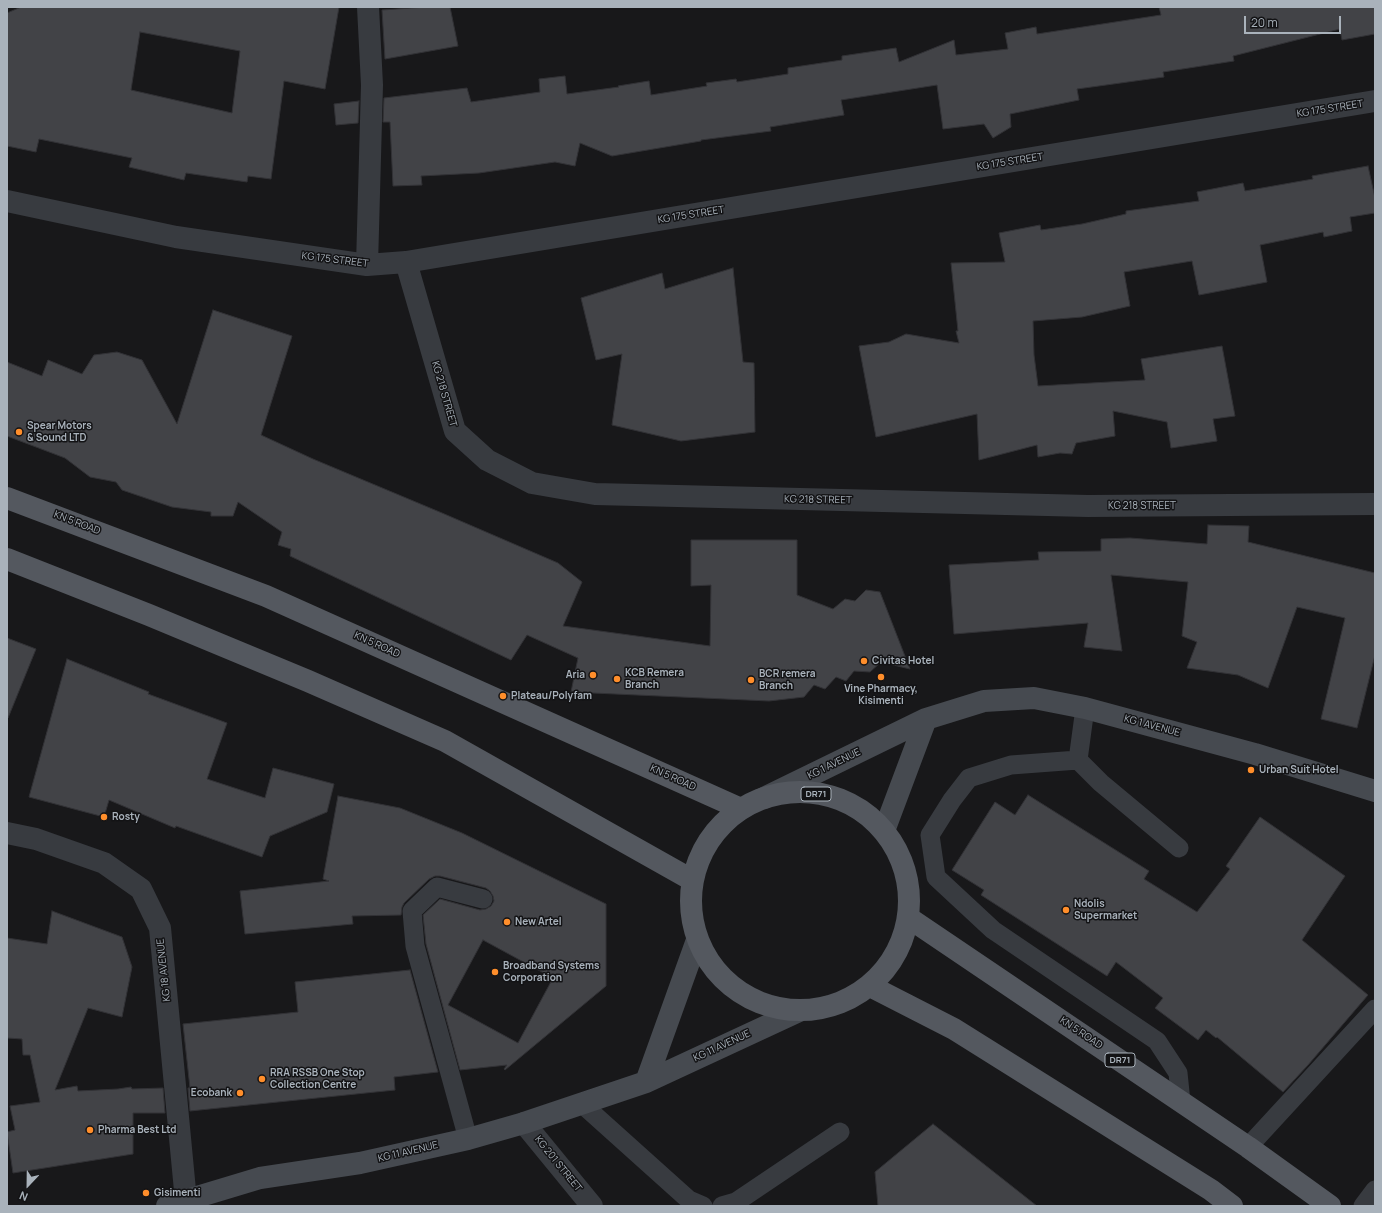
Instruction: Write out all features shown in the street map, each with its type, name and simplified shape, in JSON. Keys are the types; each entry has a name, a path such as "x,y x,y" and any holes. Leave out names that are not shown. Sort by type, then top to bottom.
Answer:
{"main road":[{"name":"KN 5 ROAD","path":"7,498 266,596 741,809"},
{"path":"7,559 149,615 445,741 692,880"},
{"name":"KG 1 AVENUE","path":"764,798 926,719 984,701 1034,698 1085,708 1255,754 1375,791"},
{"path":"884,831 926,719"},
{"name":"DR71","path":"796,792 829,796 860,809 884,831 901,857 910,887 909,918 902,944 889,967 870,986 837,1005 799,1011 767,1006 737,991 714,969 697,940 691,911 692,880 702,852 718,828 741,809 764,798 796,792"},
{"name":"KN 5 ROAD","path":"909,918 1248,1147 1330,1206"},
{"path":"646,1082 697,940"},
{"path":"870,986 954,1029 1211,1190 1232,1206"},
{"name":"KG 11 AVENUE","path":"177,1204 260,1178 360,1163 468,1139 524,1123 646,1082 799,1011"}],"street":[{"path":"367,265 372,85 368,7"},
{"name":"KG 175 STREET","path":"7,201 176,237 367,265 406,262 1375,101"},
{"name":"KG 218 STREET","path":"406,262 455,431 487,460 532,483 594,494 1088,506 1375,504"},
{"name":"KG 18 AVENUE","path":"7,833 36,839 104,863 141,889 160,928 177,1204"},
{"name":"KG 201 STREET","path":"524,1123 592,1206"}],"lane":[{"path":"1078,760 1085,708"},
{"path":"1179,848 1101,783 1078,760 1011,765 969,778 952,800 930,835 936,877 992,930 1157,1041 1178,1073 1181,1102"},
{"path":"468,1139 415,946 412,911 437,887 483,899"},
{"path":"1248,1147 1375,1009"},
{"path":"581,1103 689,1200 703,1206"},
{"path":"722,1206 736,1202 840,1132"},
{"path":"1363,1206 1375,1190"}],"building":[{"path":"21,7 339,7 325,89 284,81 271,179 248,176 247,182 186,173 184,180 129,167 132,158 39,139 36,152 7,146 7,13","holes":["140,32 240,51 232,113 131,90"]},
{"path":"450,7 458,46 385,59 382,10"},
{"path":"1159,7 1375,7 1375,34 1342,40 1340,29 1233,56 1234,61 1163,72 1164,77 1077,89 1079,100 1010,114 1011,127 993,138 984,124 943,129 937,85 841,100 844,115 770,127 771,131 701,140 612,156 580,143 575,166 555,162 479,173 421,176 422,185 393,186 390,122 383,122 384,98 467,88 471,102 540,92 539,79 565,76 567,94 619,87 618,86 649,81 651,95 707,86 706,83 736,79 737,82 788,74 788,68 842,60 842,56 896,48 899,62 954,40 956,55 1008,49 1005,33 1036,27 1037,34 1161,15"},
{"path":"359,101 358,123 336,125 334,104"},
{"path":"1368,166 1375,198 1375,213 1350,217 1352,231 1324,237 1323,232 1260,245 1267,282 1199,295 1192,261 1124,272 1130,306 1082,317 1033,321 1034,355 1038,386 1145,380 1141,359 1222,346 1235,416 1213,419 1217,441 1171,448 1167,422 1113,411 1115,436 1076,443 1072,454 1060,453 1038,457 1037,445 979,460 977,414 876,437 859,346 889,342 906,334 959,343 956,331 958,331 951,263 1005,262 999,233 1040,225 1041,230 1082,224 1126,214 1126,211 1199,201 1197,192 1243,183 1245,191 1313,179 1312,176"},
{"path":"733,268 743,362 754,363 755,432 681,441 612,425 622,354 596,360 581,298 662,273 665,289"},
{"path":"213,310 292,336 261,435 313,459 558,563 582,582 563,626 710,646 711,585 691,586 691,540 797,540 797,595 833,609 845,599 855,601 866,590 880,592 910,669 881,662 870,672 854,671 846,681 836,677 825,689 814,685 804,697 769,701 571,692 578,658 527,635 511,660 290,556 291,549 278,545 282,532 238,502 233,516 211,516 211,512 172,507 122,490 116,482 90,477 65,458 7,436 7,362 42,376 48,360 82,374 94,355 117,352 142,360 177,424"},
{"path":"1208,525 1249,526 1248,542 1375,573 1375,655 1357,728 1321,719 1345,618 1297,607 1268,688 1238,675 1187,668 1197,642 1182,636 1188,582 1111,575 1122,651 1084,647 1088,623 954,634 949,565 1039,560 1038,552 1101,551 1101,539 1130,538 1207,544"},
{"path":"7,638 36,649 8,718 7,718"},
{"path":"67,659 149,692 148,694 227,723 207,779 265,798 273,768 334,784 327,812 270,836 262,857 176,826 175,828 109,800 104,817 29,797"},
{"path":"1028,795 1149,871 1144,879 1197,912 1230,869 1226,866 1260,817 1345,876 1302,940 1368,995 1283,1092 1217,1037 1216,1038 1206,1030 1198,1040 1155,1008 1163,998 1116,962 1107,976 981,895 984,890 952,870 995,802 1015,815"},
{"name":"New Artel","path":"338,796 400,808 462,833 606,904 606,986 505,1070 504,1069 507,1065 460,1070 426,944 423,915 440,899 480,910 486,909 491,906 494,901 490,891 486,888 435,876 429,879 404,903 401,915 352,916 353,924 245,934 240,891 329,881 323,879","holes":["483,940 553,978 518,1043 448,1005"]},
{"path":"52,911 122,937 132,967 122,1017 88,1008 55,1090 77,1086 78,1091 131,1087 132,1089 163,1088 165,1113 133,1113 133,1154 13,1173 7,1132 15,1130 10,1106 40,1102 30,1055 23,1055 22,1039 7,1038 7,938 47,944"},
{"path":"410,970 438,1072 394,1077 395,1090 190,1111 188,1088 190,1088 183,1024 298,1012 295,982"},
{"path":"933,1124 1037,1206 878,1206 875,1172"}],"place":[{"name":"Spear Motors & Sound LTD","path":"19,432"},
{"name":"Civitas Hotel","path":"864,661"},
{"name":"Aria","path":"593,675"},
{"name":"Vine Pharmacy, Kisimenti","path":"881,677"},
{"name":"KCB Remera Branch","path":"617,679"},
{"name":"BCR remera Branch","path":"751,680"},
{"name":"Plateau/Polyfam","path":"503,696"},
{"name":"Urban Suit Hotel","path":"1251,770"},
{"name":"Rosty","path":"104,817"},
{"name":"Ndolis Supermarket","path":"1066,910"},
{"name":"New Artel","path":"507,922"},
{"name":"Broadband Systems Corporation","path":"495,972"},
{"name":"RRA RSSB One Stop Collection Centre","path":"262,1079"},
{"name":"Ecobank","path":"240,1093"},
{"name":"Pharma Best Ltd","path":"90,1130"},
{"name":"Gisimenti","path":"146,1193"}]}
